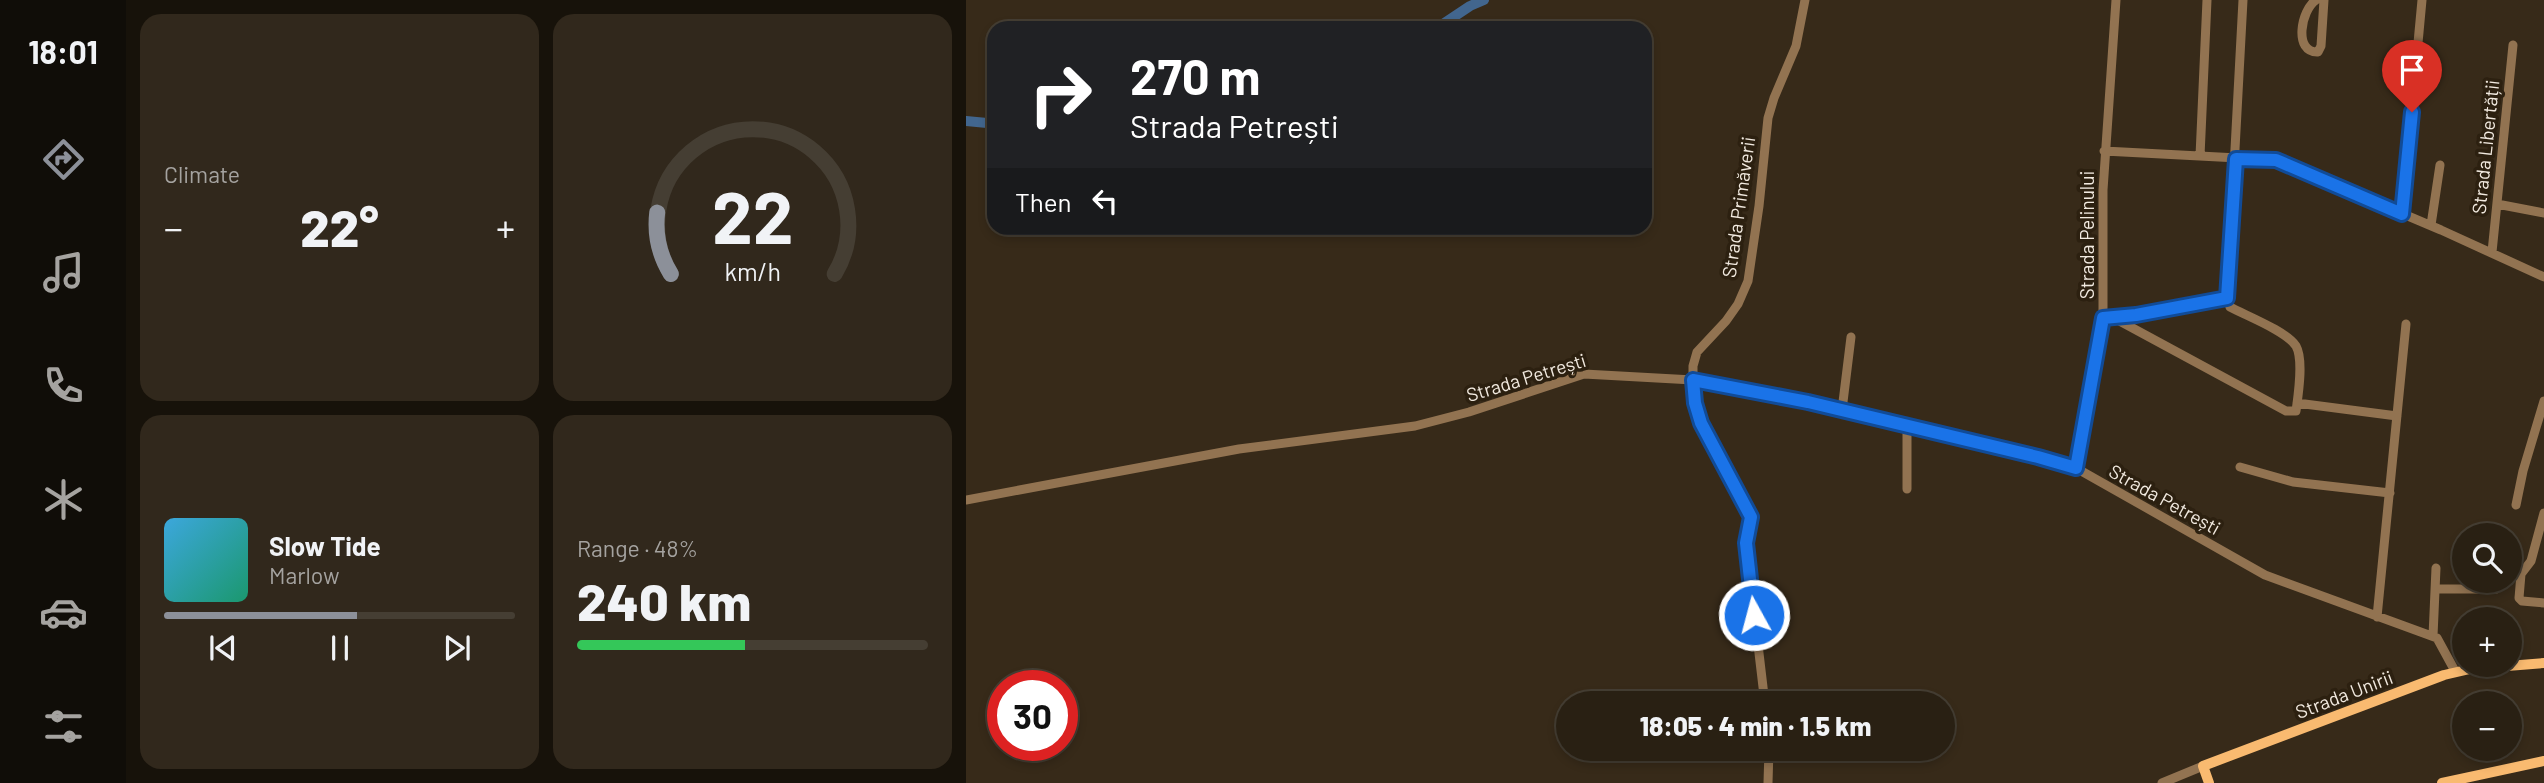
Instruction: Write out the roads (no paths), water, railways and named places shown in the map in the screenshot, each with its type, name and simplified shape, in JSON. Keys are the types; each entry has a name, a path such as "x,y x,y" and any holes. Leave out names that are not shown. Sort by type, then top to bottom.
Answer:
{"main road":[{"name":"Strada Unirii","path":"2522,665 2544,663"},
{"name":"Strada Unirii","path":"2203,766 2452,672"},
{"path":"2442,783 2544,761"},
{"path":"2203,766 2208,783"}],"street":[{"name":"Strada Primăverii","path":"1763,691 1746,543 1751,517 1701,423 1695,403 1693,380 1697,352 1726,321 1738,304 1748,281 1768,118 1796,46 1805,0"},
{"name":"Strada Pelinului","path":"2076,468 2108,318 2104,151 2116,0"},
{"path":"2200,156 2207,0"},
{"path":"2108,318 2291,413 2296,411 2300,358 2296,346 2287,337 2230,307 2227,298 2243,0"},
{"path":"2316,0 2305,12 2304,46 2307,51 2313,52 2318,52 2321,46 2324,0"},
{"path":"2402,214 2422,0"},
{"name":"Strada Libertății","path":"2492,252 2513,45"},
{"path":"2104,151 2276,160 2431,225 2544,277"},
{"path":"2431,225 2440,165"},
{"path":"2497,204 2544,213"},
{"path":"2108,318 2227,298"},
{"path":"2377,617 2406,324"},
{"path":"1842,410 1851,337"},
{"name":"Strada Petrești","path":"966,500 1239,449 1415,426 1469,412 1584,374 1693,380 1749,389 1842,410 2076,468 2265,575 2433,636"},
{"path":"2516,505 2544,401"},
{"path":"2297,403 2397,416"},
{"path":"1907,489 1908,426"},
{"path":"2241,467 2293,482 2390,493"},
{"path":"2544,513 2531,561 2521,574 2519,598 2522,601 2544,603"},
{"path":"2436,568 2433,636 2439,641 2452,665"},
{"path":"2435,589 2452,589"},
{"path":"1768,783 1769,761"},
{"name":"Strada Unirii","path":"2162,783 2203,766"}],"waterway":[{"path":"1448,21 1484,0"},
{"path":"966,121 987,123"}]}
